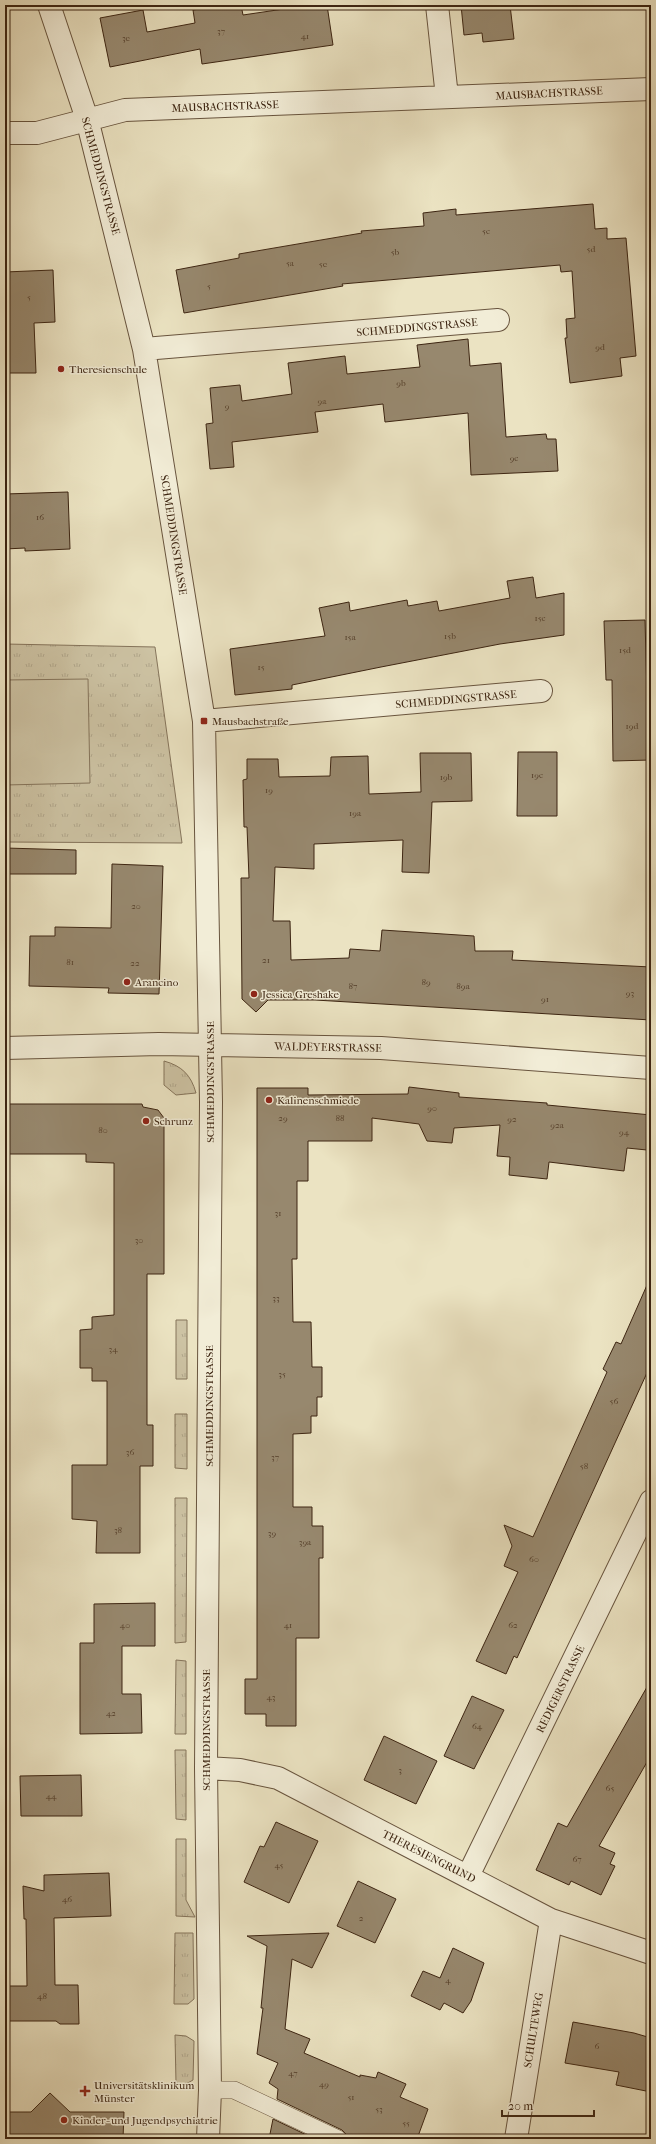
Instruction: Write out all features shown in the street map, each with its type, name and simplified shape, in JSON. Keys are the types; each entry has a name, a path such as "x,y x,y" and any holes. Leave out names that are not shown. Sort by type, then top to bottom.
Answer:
{"street":[{"name":"SCHMEDDINGSTRASSE","path":"49,5 87,119 144,349 204,722 210,1044 206,1768 210,2090 208,2139"},
{"path":"437,5 447,97"},
{"name":"MAUSBACHSTRASSE","path":"5,133 37,133 125,110 651,89"},
{"name":"SCHMEDDINGSTRASSE","path":"144,349 498,320"},
{"name":"SCHMEDDINGSTRASSE","path":"204,722 541,691"},
{"name":"WALDEYERSTRASSE","path":"5,1048 210,1044 381,1048 651,1068"},
{"name":"REDIGERSTRASSE","path":"468,1876 651,1501"},
{"name":"THERESIENGRUND","path":"206,1768 240,1770 278,1778 550,1920 651,1953"},
{"name":"SCHULTEWEG","path":"516,2139 550,1920"}],"lane":[{"path":"210,2090 234,2090 338,2139"}],"green space":[{"path":"5,644 155,647 182,843 5,842"},
{"path":"88,679 90,783 5,785 5,680"},
{"path":"164,1061 185,1072 196,1093 176,1095 164,1085"},
{"path":"176,1320 187,1320 187,1379 176,1379"},
{"path":"175,1414 187,1414 187,1469 175,1468"},
{"path":"175,1498 187,1498 186,1642 175,1643"},
{"path":"176,1660 186,1661 186,1734 175,1734"},
{"path":"175,1750 186,1750 186,1820 176,1819"},
{"path":"176,1839 186,1839 186,1900 195,1917 176,1916"},
{"path":"175,1933 193,1933 194,1999 188,2004 174,2004"},
{"path":"175,2035 186,2036 194,2041 193,2080 186,2084 176,2083"}],"building":[{"path":"226,5 241,5 243,15 311,5 327,5 333,45 202,64 200,49 110,67 100,18 143,10 147,32 195,23 193,10"},
{"path":"461,5 510,5 514,39 483,42 482,33 464,35"},
{"path":"593,204 595,229 607,228 607,239 626,238 636,356 620,358 622,376 570,383 565,338 567,338 566,319 575,318 572,271 561,272 560,265 342,284 343,286 184,313 176,270 239,258 239,254 362,233 361,231 424,226 423,213 456,209 456,215"},
{"path":"53,270 55,322 34,323 36,373 5,373 5,272"},
{"path":"468,339 470,366 501,363 506,437 546,434 547,439 556,439 558,471 471,475 468,413 385,422 383,404 315,412 318,432 232,442 234,467 210,469 206,424 213,423 210,388 240,385 242,401 292,394 288,363 345,356 347,374 420,367 417,345"},
{"path":"68,492 70,549 25,551 25,548 5,549 5,494"},
{"path":"533,577 536,598 564,593 564,635 500,644 381,667 292,685 292,689 235,695 230,649 325,636 319,608 349,602 350,611 407,600 408,606 437,601 439,611 510,598 507,581"},
{"path":"645,620 647,695 651,695 651,760 613,761 612,680 606,680 604,621"},
{"path":"518,752 557,752 557,816 517,816"},
{"path":"420,753 471,753 472,801 432,802 429,873 402,872 403,840 314,844 314,869 275,867 273,921 290,921 291,960 349,958 350,949 380,951 382,930 474,936 475,951 513,951 512,960 651,967 651,1020 315,1000 268,1000 256,1012 242,999 241,878 249,878 247,827 244,827 243,780 247,779 247,759 278,759 279,777 330,776 331,757 368,756 369,794 421,792"},
{"path":"5,848 76,850 76,874 5,874"},
{"path":"112,864 163,866 159,994 108,993 109,988 29,986 30,936 55,936 55,927 111,928"},
{"path":"409,1087 459,1093 459,1097 547,1103 547,1105 651,1115 647,1150 627,1148 624,1171 549,1162 547,1179 509,1175 510,1157 497,1156 500,1125 454,1128 452,1143 427,1141 419,1124 372,1118 372,1141 308,1141 308,1181 297,1181 297,1259 292,1259 293,1322 311,1322 312,1367 322,1367 322,1397 317,1397 317,1416 311,1416 311,1433 293,1434 293,1507 312,1507 312,1526 323,1526 323,1558 319,1558 319,1638 296,1638 296,1726 266,1726 266,1714 245,1714 245,1679 257,1679 257,1088 308,1088 308,1095 408,1094"},
{"path":"5,1104 142,1104 143,1107 158,1110 164,1118 164,1274 147,1274 147,1425 153,1425 153,1466 140,1466 140,1553 96,1553 97,1521 72,1519 72,1465 107,1465 107,1381 92,1381 92,1368 80,1368 80,1330 92,1329 92,1317 114,1315 114,1163 86,1162 86,1154 5,1154"},
{"path":"651,1276 651,1364 517,1658 514,1656 506,1674 476,1661 518,1572 504,1566 512,1546 504,1525 533,1537 607,1372 603,1369 616,1342 621,1344"},
{"path":"155,1603 155,1646 122,1646 122,1694 141,1694 142,1733 80,1734 80,1643 94,1643 94,1604"},
{"path":"651,1680 651,1755 599,1846 615,1853 610,1864 615,1866 601,1895 571,1881 569,1885 536,1870 558,1823 567,1827"},
{"path":"472,1696 504,1710 474,1769 444,1756"},
{"path":"384,1736 437,1761 416,1804 364,1780"},
{"path":"81,1775 82,1816 21,1816 20,1776"},
{"path":"276,1822 318,1841 289,1903 244,1882 260,1846 264,1847"},
{"path":"109,1873 111,1916 54,1918 55,1985 78,1985 79,2024 60,2024 56,2021 5,2021 5,1986 27,1986 26,1919 24,1919 23,1886 44,1891 44,1875"},
{"path":"358,1881 396,1899 375,1943 337,1926"},
{"path":"329,1933 312,1968 292,1959 285,2029 310,2039 304,2053 360,2077 360,2075 376,2078 378,2072 406,2084 400,2097 428,2109 417,2139 348,2139 342,2130 277,2099 278,2089 269,2083 278,2063 257,2054 263,2008 261,2008 267,1946 247,1936"},
{"path":"453,1948 484,1963 471,2001 463,2013 444,2003 440,2010 411,1996 423,1971 440,1978"},
{"path":"573,2022 634,2033 651,2038 651,2092 616,2085 619,2072 565,2063"},
{"name":"Kinder- und Jugendpsychiatrie","path":"50,2093 70,2112 124,2112 123,2139 5,2139 5,2112 31,2112"},
{"path":"273,2119 315,2139 269,2139"}],"place":[{"name":"Theresienschule","path":"61,369"},
{"name":"Mausbachstraße","path":"204,721"},
{"name":"Arancino","path":"127,982"},
{"name":"Jessica Greshake","path":"254,994"},
{"name":"Kalinenschmiede","path":"269,1100"},
{"name":"Schrunz","path":"146,1121"},
{"name":"Universitätsklinikum Münster","path":"85,2091"},
{"name":"Kinder- und Jugendpsychiatrie","path":"64,2120"}]}
